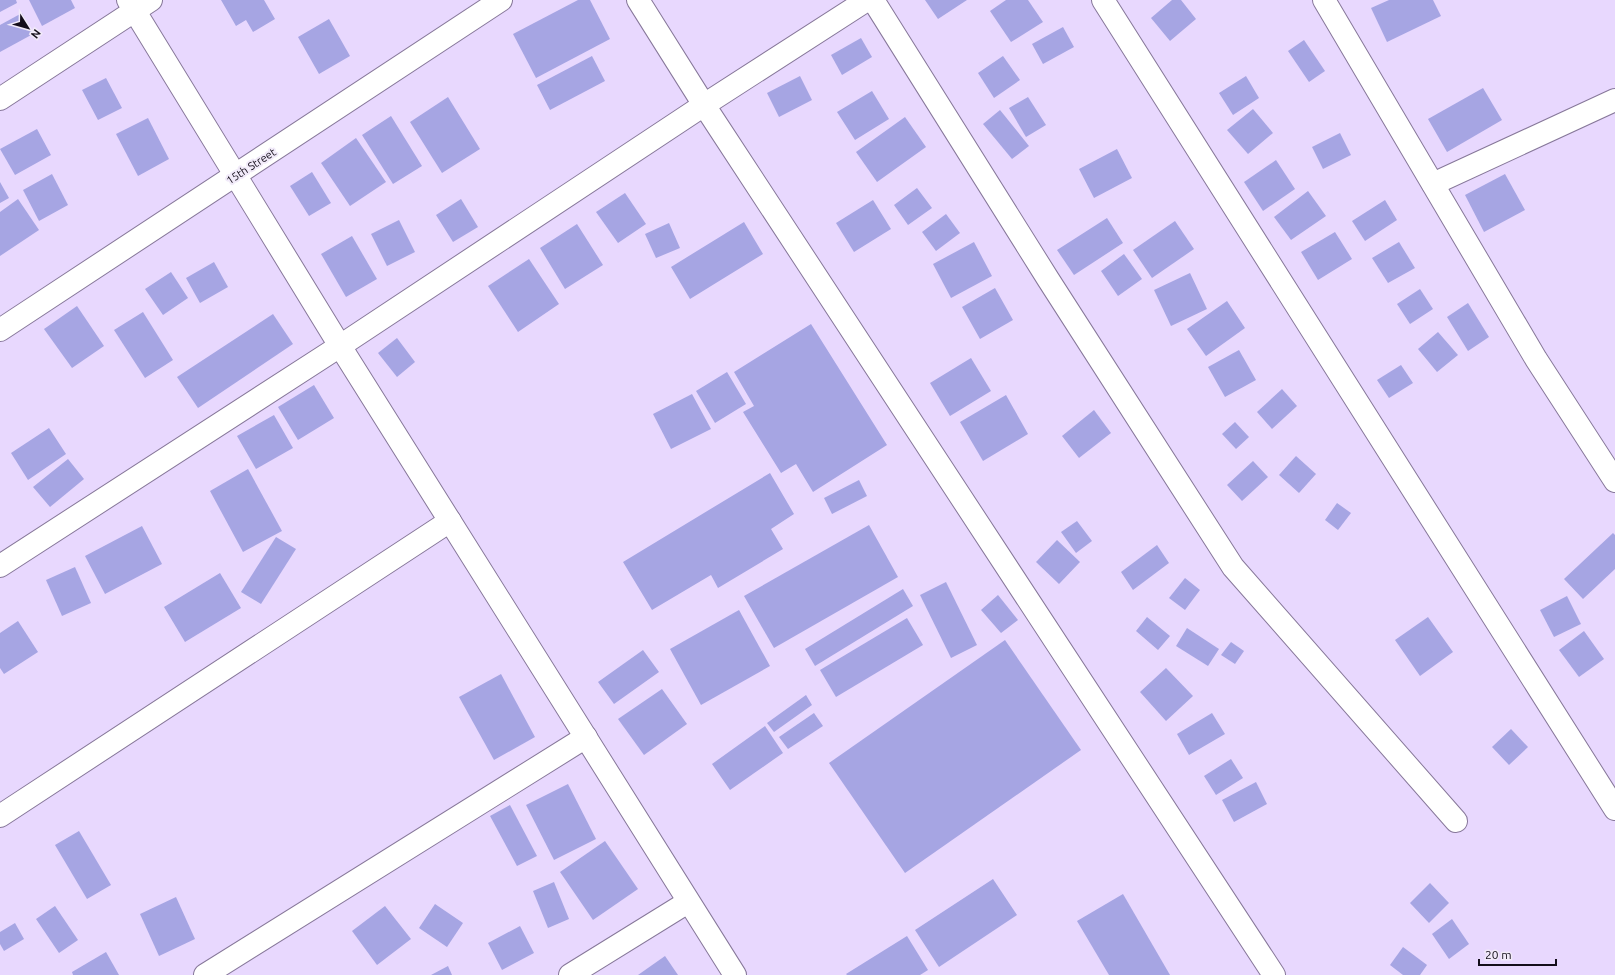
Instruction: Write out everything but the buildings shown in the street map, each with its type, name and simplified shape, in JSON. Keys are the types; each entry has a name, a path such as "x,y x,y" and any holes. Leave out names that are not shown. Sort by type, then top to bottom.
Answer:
{"street":[{"name":"15th Street","path":"0,330 501,0"},
{"path":"638,0 704,105 1274,975"},
{"path":"0,566 340,346 704,105 867,0"},
{"path":"873,0 1040,266 1232,566 1456,820"},
{"path":"1102,0 1615,809"},
{"path":"1329,1 1432,184 1536,359 1615,481"},
{"path":"0,100 138,4 235,176 735,975"},
{"path":"1432,184 1615,100"},
{"path":"0,816 450,521"},
{"path":"205,975 586,737"},
{"path":"570,975 688,902"}]}
